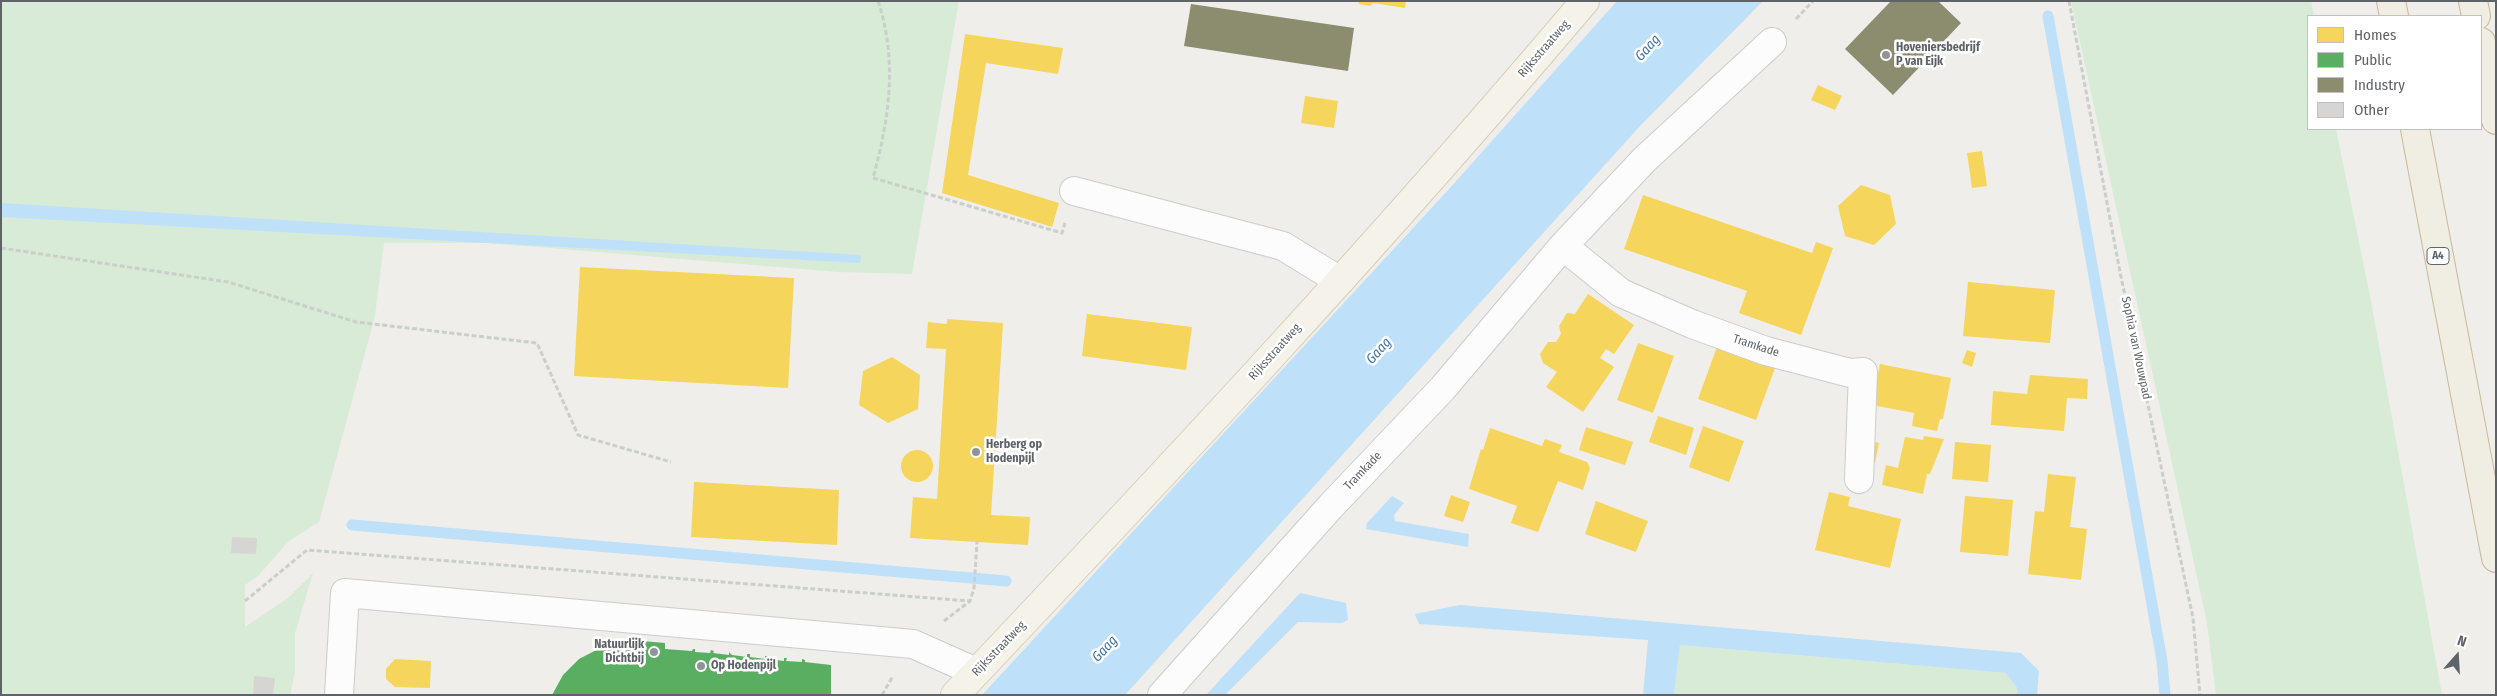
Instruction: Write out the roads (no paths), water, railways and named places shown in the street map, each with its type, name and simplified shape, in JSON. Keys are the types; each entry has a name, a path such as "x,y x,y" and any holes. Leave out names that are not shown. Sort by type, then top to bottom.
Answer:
{"highway":[{"path":"2391,1 2394,15"},
{"path":"2473,1 2476,15"},
{"path":"2482,47 2496,120"},
{"name":"A4","path":"2415,130 2496,558"}],"main road":[{"name":"Rijksstraatweg","path":"955,695 1107,535 1340,281 1585,1"}],"street":[{"name":"Tramkade","path":"1162,695 1331,506 1443,388 1563,246 1645,159 1772,42"},
{"path":"1074,191 1282,246 1340,281"},
{"name":"Tramkade","path":"1563,246 1621,293 1692,324 1766,351 1850,373 1863,372 1859,480"},
{"path":"339,695 345,594 913,644 976,672"}],"water":[{"name":"Gaag","path":"1617,1 1763,1 1641,125 1125,695 982,695 1449,189"},
{"path":"1,203 861,255 860,263 1,217"},
{"path":"1392,496 1404,503 1394,515 1395,521 1469,534 1468,547 1366,529 1367,523"},
{"path":"1300,593 1346,603 1348,620 1342,623 1298,622 1225,695 1206,695"},
{"path":"1460,605 2021,653 2039,671 2037,695 2017,695 2017,688 2006,673 1680,645 1674,695 1643,695 1648,640 1419,624 1415,614"}],"waterway":[{"path":"2048,16 2162,661 2165,695"},
{"path":"352,525 1006,581"}],"place":[{"name":"Hoveniersbedrijf P van Eijk","path":"1886,55"},
{"name":"Herberg op Hodenpijl","path":"976,452"},
{"name":"Natuurlijk Dichtbij","path":"654,652"},
{"name":"Op Hodenpijl","path":"701,666"}]}
